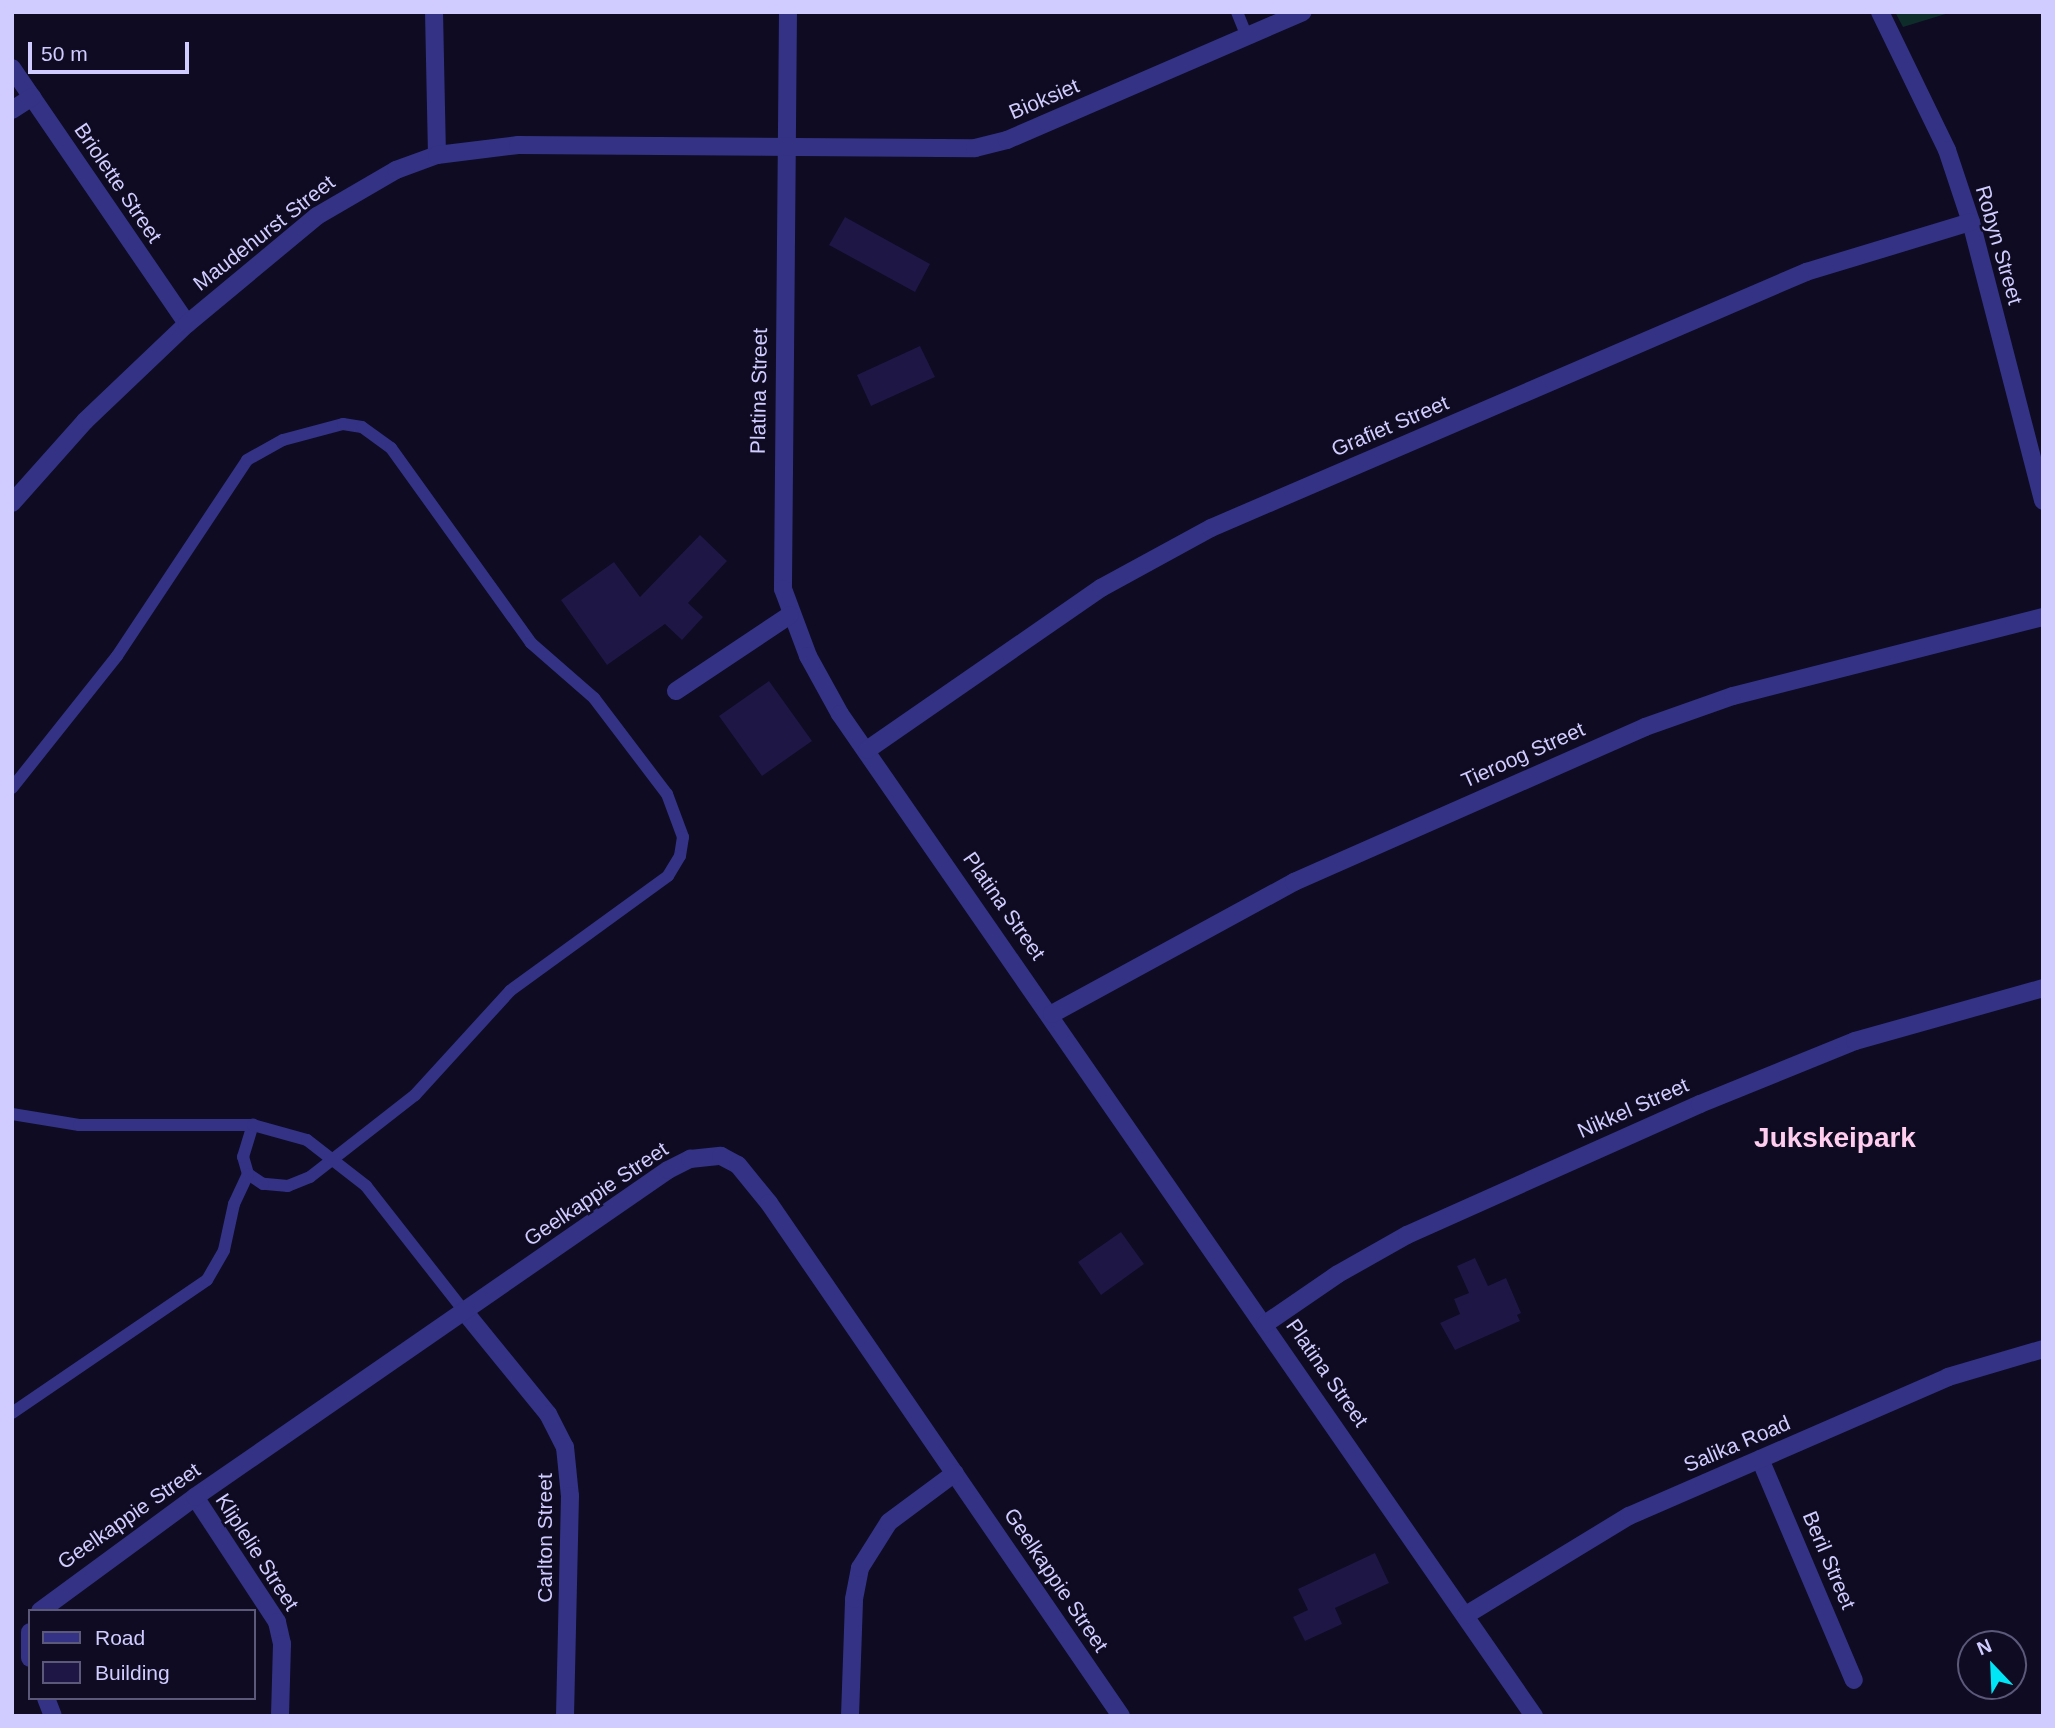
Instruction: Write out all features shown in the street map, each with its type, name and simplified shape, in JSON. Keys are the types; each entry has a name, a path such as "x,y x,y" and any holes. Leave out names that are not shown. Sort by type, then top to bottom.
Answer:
{"street":[{"path":"434,12 437,155"},
{"name":"Platina Street","path":"788,12 780,478 783,589 790,615 840,714 1052,1014 1534,1716"},
{"name":"Bioksiet","path":"785,147 959,149 992,145 1303,12"},
{"name":"Robyn Street","path":"1880,12 1927,102 1971,222 2043,501"},
{"name":"Briolette Street","path":"12,68 187,324"},
{"path":"12,110 32,97"},
{"name":"Maudehurst Street","path":"12,503 85,421 187,324 335,203 375,179 437,155 518,145 785,147"},
{"name":"Grafiet Street","path":"867,750 1101,588 1211,528 1806,272 1971,222"},
{"path":"676,691 790,615"},
{"name":"Tieroog Street","path":"1052,1014 1294,882 1645,727 1732,696 2043,617"},
{"name":"Nikkel Street","path":"1265,1324 1338,1274 1407,1235 1700,1104 1855,1041 2043,988"},
{"name":"Geelkappie Street","path":"43,1609 195,1497 464,1311 681,1162 702,1155 731,1159 769,1203 1121,1716"},
{"name":"Carlton Street","path":"464,1311 548,1414 565,1447 570,1496 565,1716"},
{"name":"Salika Road","path":"1466,1615 1595,1533 1948,1377 2043,1349"},
{"name":"Beril Street","path":"1760,1459 1854,1680"},
{"path":"850,1716 854,1599 860,1568 889,1522 955,1473"},
{"name":"Kliplelie Street","path":"195,1497 276,1622 282,1644 280,1716"}],"lane":[{"path":"1237,12 1247,37"},
{"path":"12,788 117,656 253,454 282,440 343,424 362,427 391,448 525,635 594,698 667,794 680,821 682,847 668,876 510,991 415,1095 310,1177 288,1186 263,1184 248,1174 243,1157 253,1125"},
{"path":"12,1114 79,1125 253,1125 307,1140 334,1157 366,1186 464,1311"},
{"path":"12,1413 207,1280 224,1250 234,1204 248,1174"}],"green space":[{"path":"1895,12 1952,12 1903,27"}],"building":[{"path":"845,217 930,264 915,292 829,245"},
{"path":"920,346 935,377 871,406 857,375"},
{"path":"700,535 727,561 688,603 703,617 682,640 665,624 607,665 561,600 614,562 640,597"},
{"path":"769,681 812,741 762,776 719,716"},
{"path":"1121,1232 1144,1264 1101,1295 1078,1262"},
{"path":"1475,1258 1488,1286 1506,1278 1521,1313 1517,1315 1520,1321 1455,1350 1440,1323 1460,1314 1454,1299 1469,1293 1457,1266"},
{"path":"1375,1553 1389,1583 1335,1608 1342,1624 1305,1641 1293,1617 1308,1610 1298,1589"}],"district":[{"name":"Jukskeipark","path":"1835,1138"}]}
